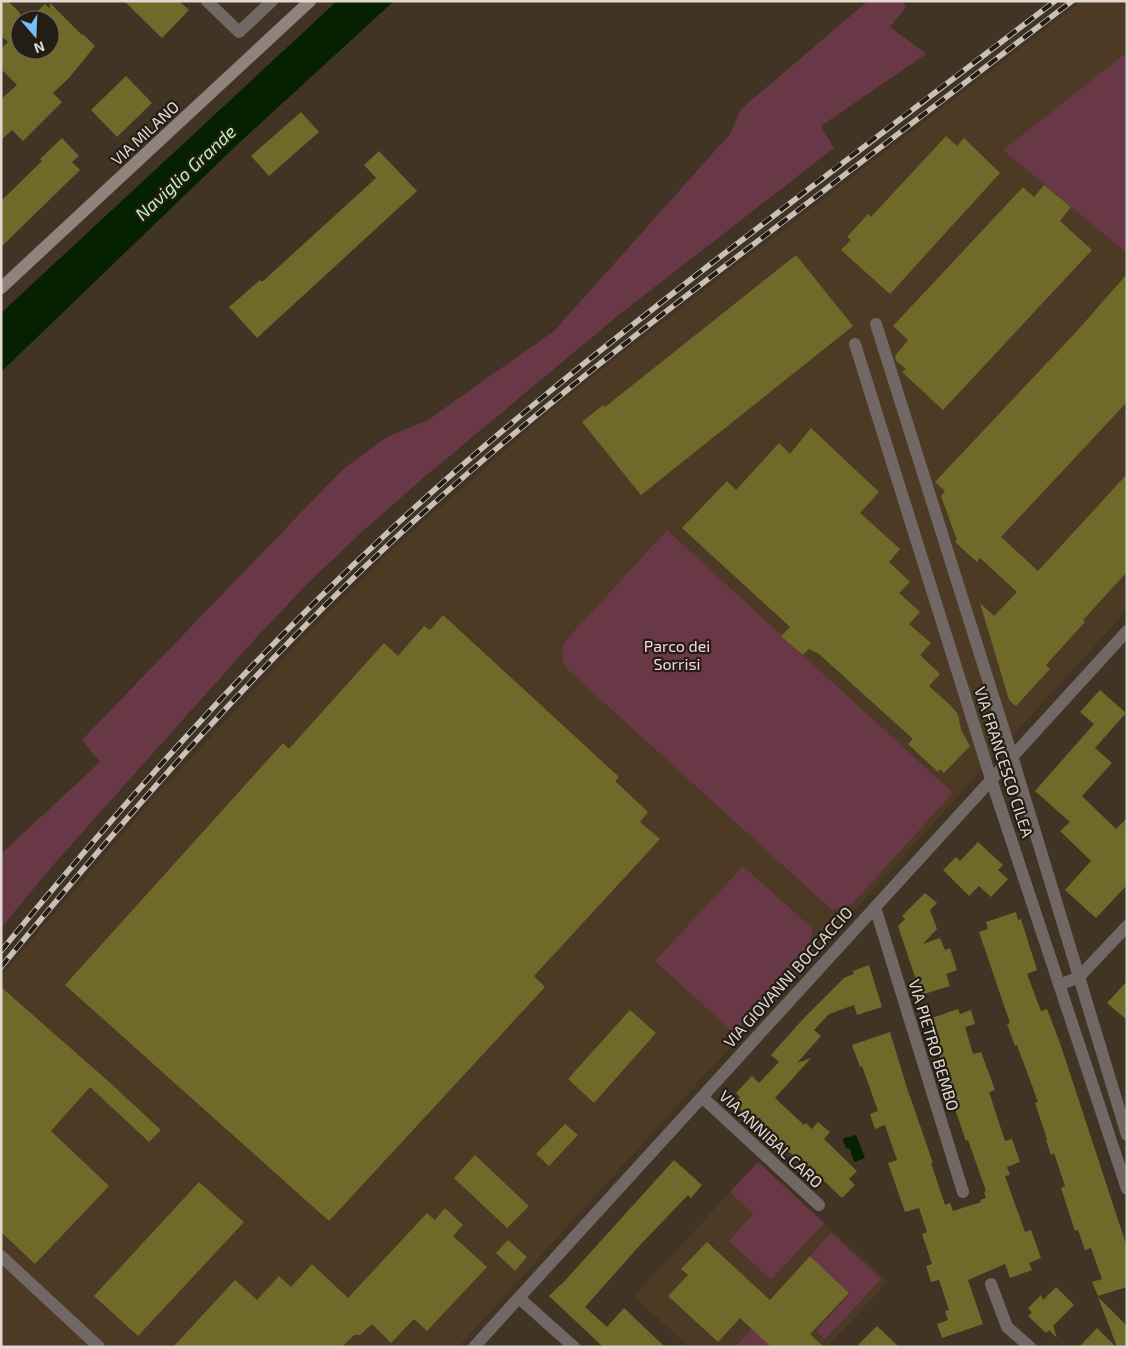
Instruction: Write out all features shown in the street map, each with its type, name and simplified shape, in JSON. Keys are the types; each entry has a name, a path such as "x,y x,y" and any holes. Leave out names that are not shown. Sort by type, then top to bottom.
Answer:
{"main road":[{"name":"VIA MILANO","path":"1,288 310,1"}],"street":[{"path":"207,1 239,32 272,1"},
{"name":"VIA FRANCESCO CILEA","path":"876,324 1012,756 1127,1135"},
{"name":"VIA FRANCESCO CILEA","path":"855,344 991,779 1127,1189"},
{"name":"VIA GIOVANNI BOCCACCIO","path":"474,1347 1127,630"},
{"name":"VIA PIETRO BEMBO","path":"875,907 963,1192"},
{"path":"1059,985 1079,977 1127,926"},
{"name":"VIA ANNIBAL CARO","path":"702,1097 819,1206"},
{"path":"1,1256 99,1347"},
{"path":"991,1284 1007,1327 1030,1347"},
{"path":"519,1298 574,1347"}],"shaded area":[{"path":"1082,1 1127,1 1127,610 458,1347 1,1347 1,976 150,802 301,640 395,547 544,416 620,355"},
{"path":"758,1162 888,1282 827,1347 689,1347 634,1296"}],"green space":[{"path":"868,1 901,1 906,7 890,27 926,54 821,126 834,148 620,314 422,479 364,530 308,583 255,639 54,864 1,928 1,854 100,762 82,740 343,469 387,437 428,420 554,331 730,134 741,109"},
{"path":"1125,54 1127,56 1127,253 1003,150"},
{"name":"Parco dei Sorrisi","path":"667,530 953,793 852,904 832,910 567,669 565,665 562,650 567,639"},
{"path":"743,866 813,929 808,952 734,1033 655,961"},
{"path":"758,1162 824,1223 771,1280 729,1241 753,1214 730,1192"},
{"path":"831,1233 881,1279 825,1339 816,1331 850,1294 810,1256"},
{"path":"752,1329 771,1347 735,1347"}],"water":[{"name":"Naviglio Grande","path":"337,1 394,1 240,142 1,372 1,313"},
{"path":"856,1135 865,1158 854,1162 850,1149 846,1148 843,1141 844,1138"}],"building":[{"path":"1,1 8,1 17,10 10,10 10,60 60,60 60,13 95,46 68,79 53,93 62,102 23,141 12,130 1,140 1,99 17,85 1,69 1,49 8,42 1,36"},
{"path":"124,1 179,1 189,10 162,38"},
{"path":"50,3 57,10 39,10 45,4 50,9"},
{"path":"126,76 152,103 117,137 91,110"},
{"path":"301,112 319,132 269,176 251,156"},
{"path":"946,136 957,146 964,138 1000,173 890,294 841,250 851,240 847,237 868,214 871,217"},
{"path":"62,138 79,156 72,162 80,170 1,247 1,201 42,161 40,159"},
{"path":"379,151 417,191 257,338 229,307 260,280 262,282 376,178 364,165"},
{"path":"1044,185 1071,207 1060,221 1092,250 943,410 902,372 906,369 896,361 895,356 908,340 893,326 1023,187 1034,197"},
{"path":"796,255 853,326 641,495 582,422 603,405 605,407"},
{"path":"1127,274 1127,402 1001,537 1038,571 1127,474 1127,572 1083,620 1085,622 1046,665 1050,669 1016,706 1009,700 980,603 994,616 1017,592 980,558 977,562 955,542 957,540 941,496 945,491 935,482 1077,331"},
{"path":"811,428 879,492 860,513 900,549 889,562 910,582 899,593 920,612 909,624 931,643 920,655 940,674 929,686 958,714 961,730 970,746 944,773 940,769 938,772 908,744 913,739 819,654 809,649 803,655 781,636 790,627 682,528 727,481 736,490 779,443 790,454"},
{"path":"443,615 619,777 615,781 648,812 640,822 660,839 534,976 545,987 329,1221 65,985 283,743 289,749 384,643 398,656 424,626 430,630"},
{"path":"1100,690 1126,713 1095,748 1112,763 1082,796 1116,829 1127,818 1127,885 1096,918 1065,890 1091,861 1060,831 1070,822 1035,791 1094,724 1080,712"},
{"path":"978,842 1003,865 998,870 1008,879 991,897 979,886 969,896 943,870 956,857 960,861"},
{"path":"925,893 937,903 930,910 937,929 923,944 940,938 945,950 950,948 957,970 946,974 950,986 921,995 898,926 905,919 902,916"},
{"path":"1016,912 1018,920 1021,919 1037,970 1027,974 1041,1011 1047,1009 1060,1043 1127,1247 1127,1287 1098,1296 1092,1282 1102,1279 1091,1248 1085,1250 1078,1230 1075,1231 1061,1188 1065,1186 1054,1153 1051,1155 1035,1103 1038,1102 1017,1045 1015,1046 1007,1024 1010,1023 979,932 988,929 986,922"},
{"path":"869,965 882,1007 857,1015 854,1005 829,1014 814,1030 821,1036 797,1063 811,1058 775,1098 804,1125 806,1123 812,1129 818,1122 830,1132 824,1139 857,1171 849,1179 855,1185 842,1198 803,1161 802,1163 747,1113 745,1114 734,1104 740,1097 736,1093 752,1076 759,1083 779,1062 771,1055 803,1019 844,978 854,974 853,971"},
{"path":"1127,981 1127,1020 1107,1003"},
{"path":"1,987 161,1130 149,1142 90,1087 51,1131 109,1186 35,1264 1,1232"},
{"path":"958,1009 960,1014 971,1010 975,1024 965,1027 973,1054 981,1052 995,1090 989,1092 1005,1141 1012,1139 1020,1162 1007,1167 1010,1175 1005,1176 1025,1232 1031,1230 1041,1258 1029,1263 1032,1270 1010,1278 1005,1264 968,1280 983,1324 942,1338 937,1324 948,1320 945,1311 949,1310 939,1280 931,1282 926,1266 932,1264 922,1234 927,1232 919,1208 905,1212 888,1163 897,1160 885,1125 875,1129 870,1114 878,1111 862,1066 860,1067 852,1045 890,1032 945,1205 950,1203 953,1211 981,1202 980,1200 986,1198 984,1192 986,1191 948,1089 950,1088 929,1024 929,1019"},
{"path":"630,1010 656,1033 594,1103 568,1079"},
{"path":"565,1124 578,1135 549,1166 536,1154"},
{"path":"475,1155 529,1206 507,1228 454,1178"},
{"path":"674,1160 702,1185 691,1198 688,1195 641,1244 585,1307 607,1327 624,1308 665,1347 603,1347 549,1296"},
{"path":"199,1182 244,1222 138,1336 94,1296"},
{"path":"445,1208 463,1225 453,1236 487,1267 427,1331 414,1319 391,1343 372,1324 360,1335 354,1335 342,1347 173,1347 235,1280 257,1300 279,1276 291,1287 312,1264 348,1298 427,1213 435,1220"},
{"path":"508,1240 527,1257 515,1271 496,1253"},
{"path":"707,1242 770,1300 810,1256 849,1293 810,1334 824,1347 771,1347 740,1318 718,1342 668,1296 688,1275 681,1269"},
{"path":"1056,1287 1074,1305 1053,1326 1057,1338 1049,1330 1046,1333 1028,1316 1032,1313 1028,1308 1041,1295 1043,1300"},
{"path":"1098,1297 1127,1326 1127,1347 1117,1347"},
{"path":"877,1326 899,1347 856,1347"},
{"path":"1097,1328 1116,1347 1079,1347"}],"railway":[{"path":"1,951 92,843 234,685 333,585 423,500 502,431 625,331 794,199 1055,1"},
{"path":"1,967 140,803 237,697 337,594 433,504 522,427 614,352 1072,1"}]}
